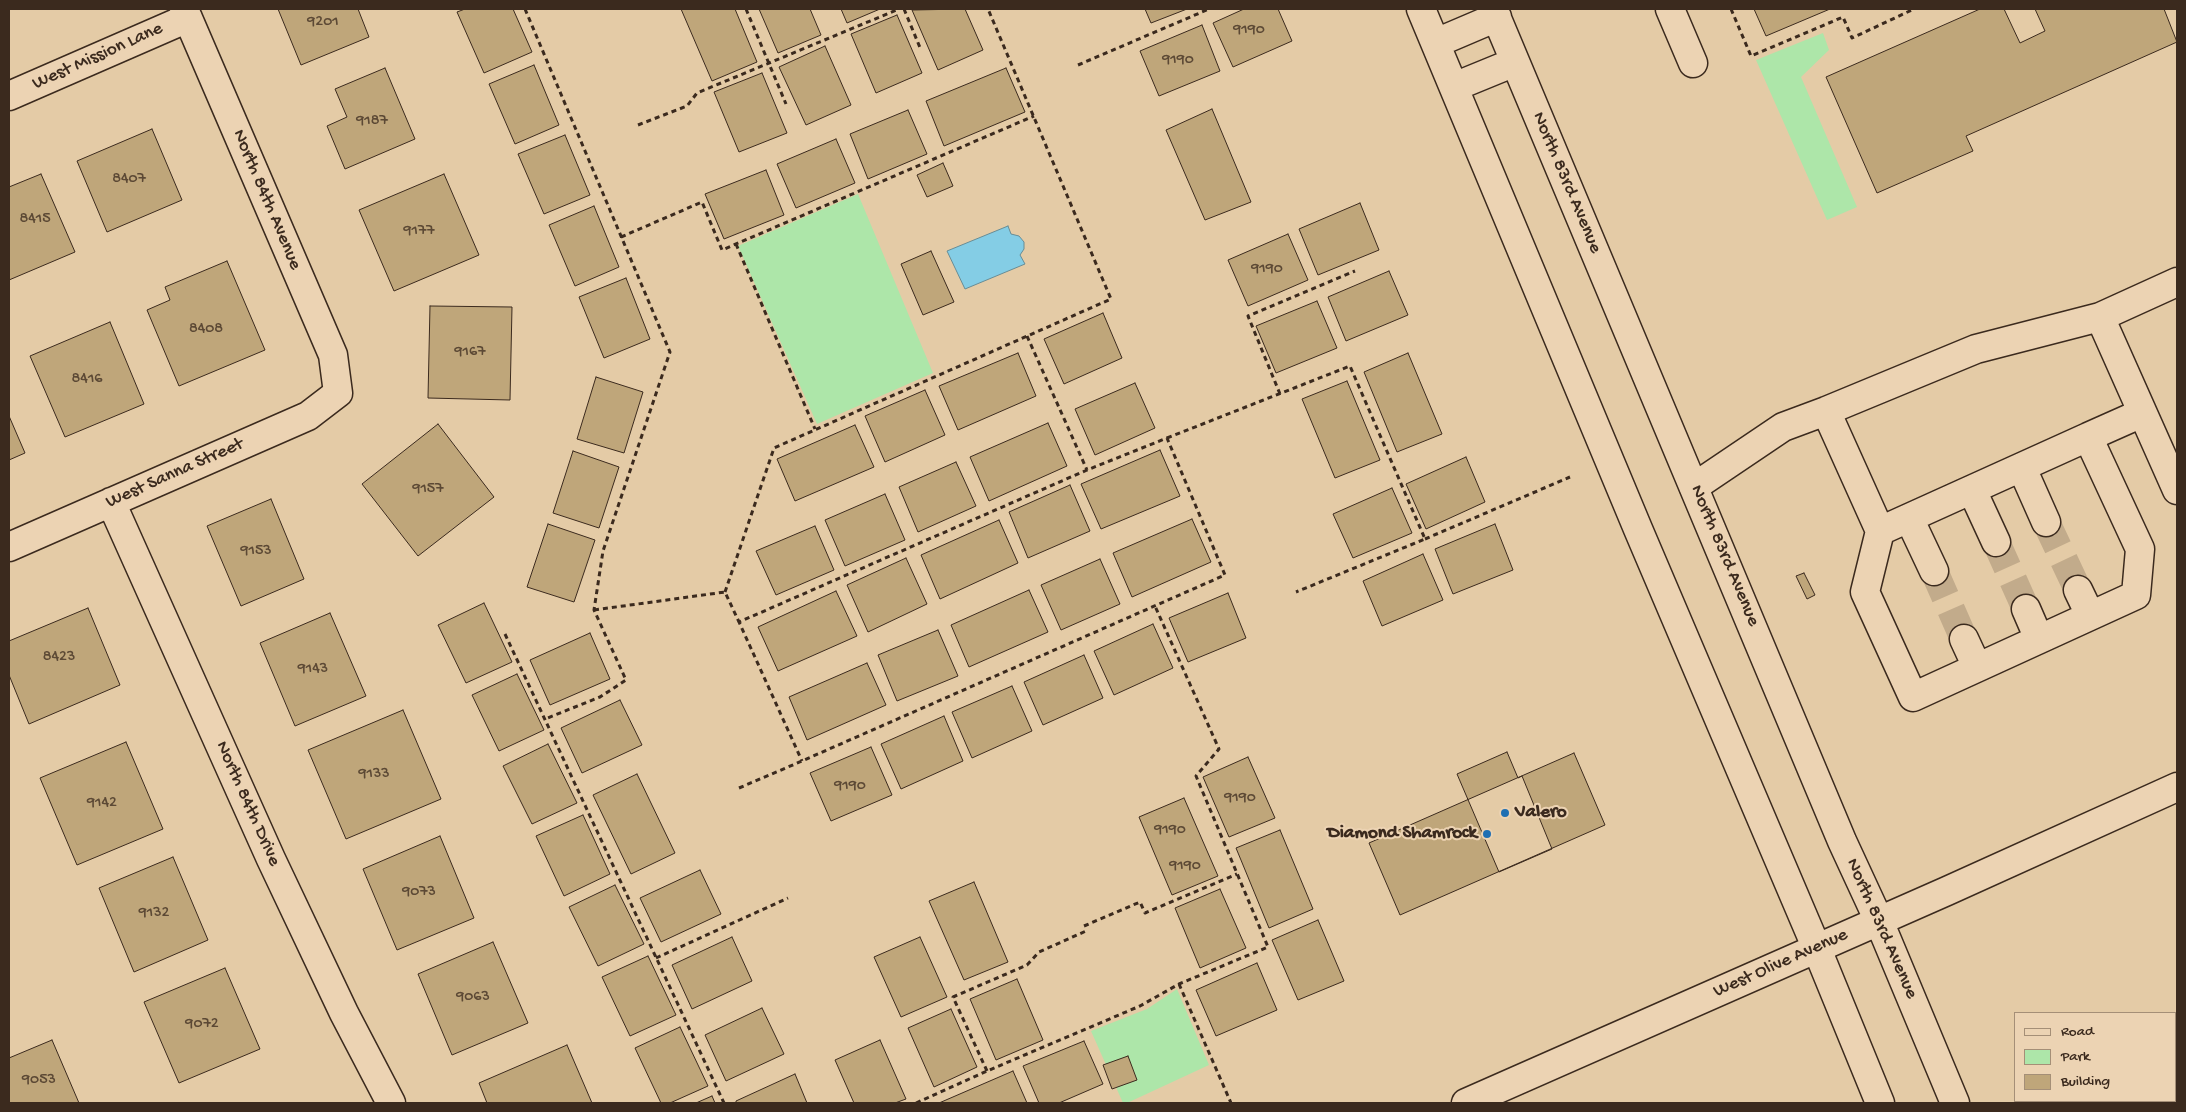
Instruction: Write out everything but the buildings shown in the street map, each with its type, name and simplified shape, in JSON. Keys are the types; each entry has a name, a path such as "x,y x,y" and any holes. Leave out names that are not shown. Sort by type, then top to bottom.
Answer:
{"main road":[{"path":"1421,9 1641,538 1817,949 1880,1103"},
{"path":"1670,9 1693,63"},
{"name":"West Mission Lane","path":"9,96 186,13"},
{"name":"North 84th Avenue","path":"186,13 333,355 338,393"},
{"path":"1436,43 1495,13"},
{"name":"North 83rd Avenue","path":"1495,13 1842,840 1879,921 1955,1103"},
{"path":"1454,87 1515,62"},
{"path":"1694,487 1783,427 1976,349 2100,317 2177,282"},
{"path":"2100,317 2177,490"},
{"name":"West Sanna Street","path":"9,547 308,416 338,393"},
{"path":"1826,411 1880,531 1865,592 1913,697 2136,595 2140,549 2088,437"},
{"path":"1880,531 2142,413"},
{"path":"2022,468 2046,522"},
{"path":"1972,490 1996,542"},
{"name":"North 84th Drive","path":"111,502 272,859 344,1013 391,1103"},
{"path":"1909,518 1934,571"},
{"path":"2078,590 2090,615"},
{"path":"2026,609 2040,639"},
{"path":"1964,639 1977,667"},
{"name":"West Olive Avenue","path":"1466,1103 1817,949 2177,787"}],"path":[{"path":"525,9 670,352 603,551 594,610 626,680 600,698 545,719"},
{"path":"746,9 786,104"},
{"path":"638,125 687,106 697,93 899,9"},
{"path":"904,9 921,50"},
{"path":"802,761 725,592 774,448 1111,299 988,9"},
{"path":"1078,65 1208,9"},
{"path":"1731,9 1750,56 1843,17 1852,38 1914,9"},
{"path":"621,237 702,202 722,250 1034,116"},
{"path":"736,244 815,429"},
{"path":"1280,394 1248,316 1355,271"},
{"path":"1027,336 1087,470"},
{"path":"739,622 1087,470 1350,366 1425,538"},
{"path":"739,788 1225,575 1167,438"},
{"path":"1296,592 1570,477"},
{"path":"594,610 725,592"},
{"path":"916,1103 1140,1006 1178,984 1268,947 1196,776 1219,749 1155,606"},
{"path":"505,634 724,1103"},
{"path":"1084,926 1140,902 1145,913 1237,874"},
{"path":"656,958 788,898"},
{"path":"987,1071 953,997 1027,964 1039,952 1086,931"},
{"path":"1178,984 1231,1103"}],"green space":[{"path":"1823,33 1829,50 1801,77 1857,207 1827,220 1756,60"},
{"path":"858,194 933,373 817,424 738,246"},
{"path":"1177,989 1209,1065 1127,1103 1123,1103 1091,1031 1147,1009"}],"water":[{"path":"1008,226 1011,234 1019,236 1024,242 1024,249 1020,255 1025,264 965,289 947,251"}],"tunnel":[{"path":"2046,522 2078,590"},
{"path":"1996,542 2026,609"},
{"path":"1934,571 1964,639"}],"place":[{"name":"Valero","path":"1505,813"},
{"name":"Diamond Shamrock","path":"1487,834"}]}
